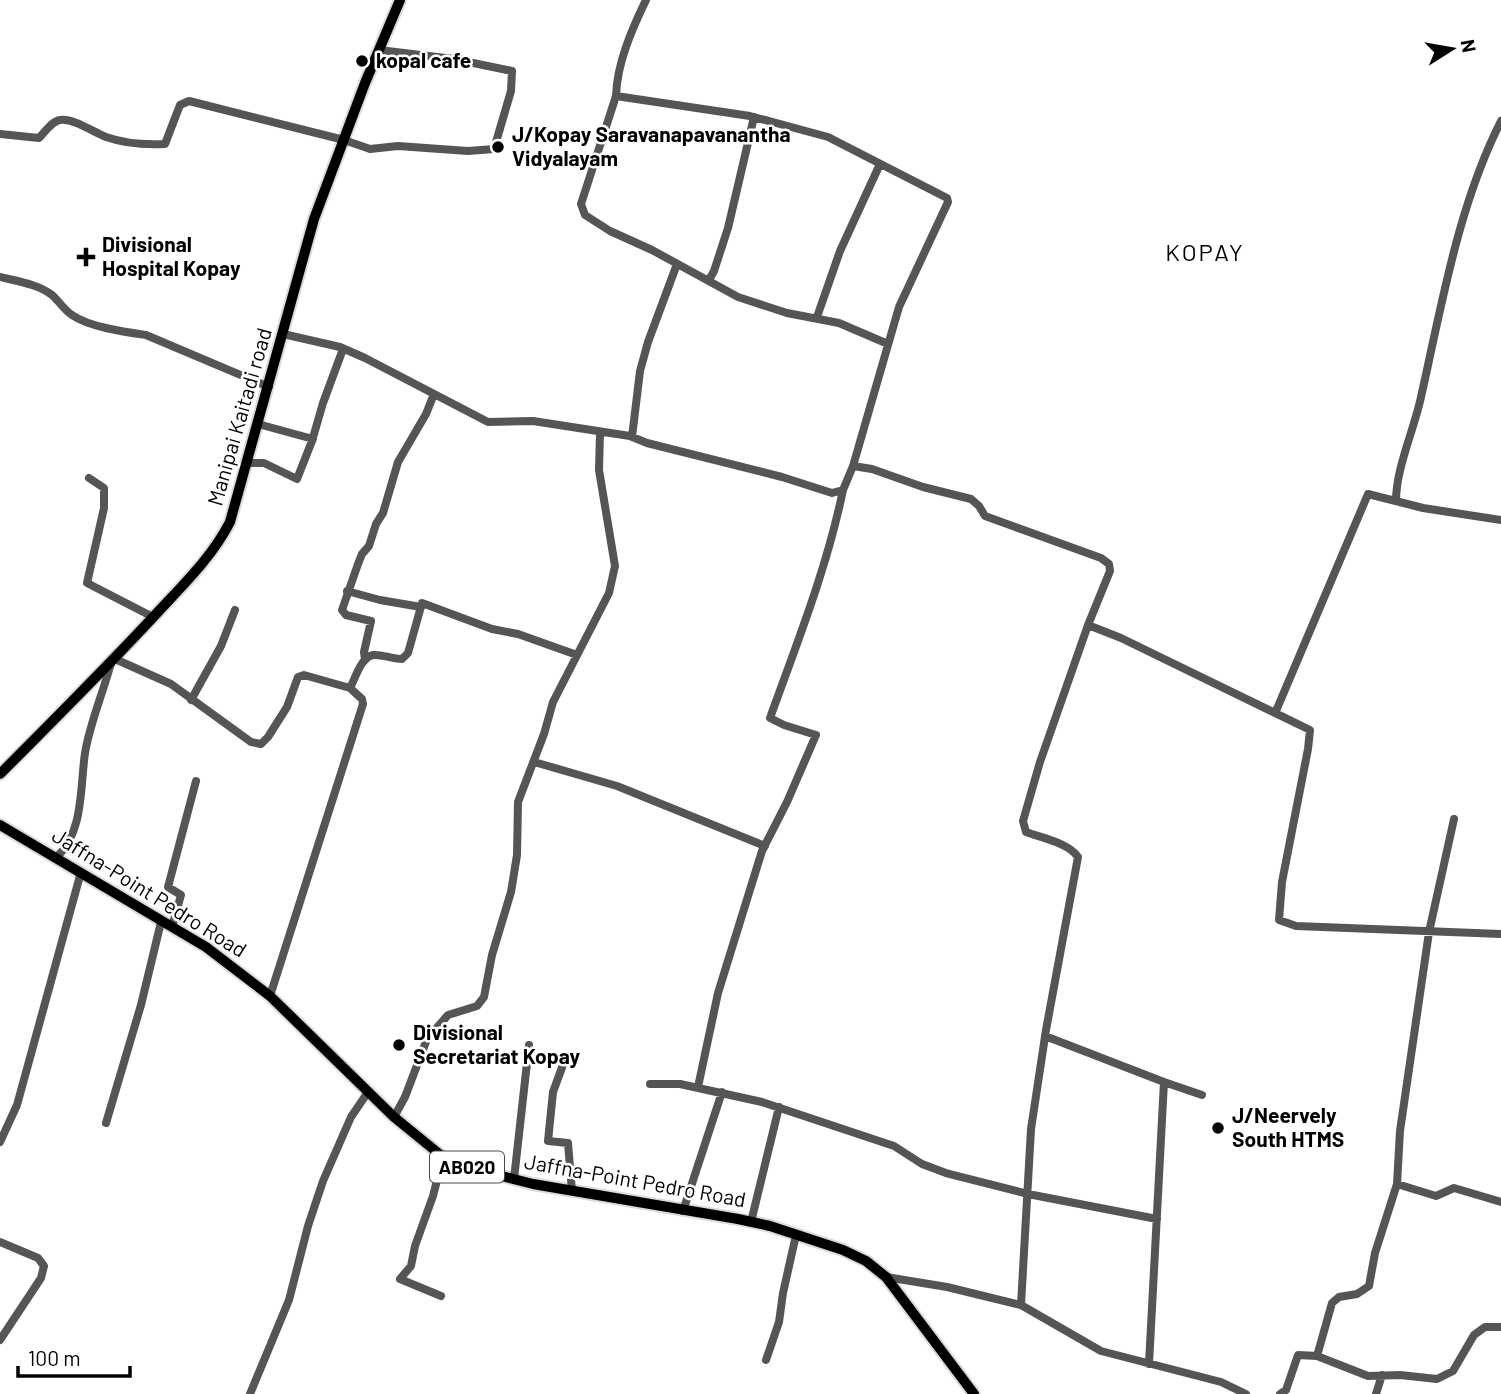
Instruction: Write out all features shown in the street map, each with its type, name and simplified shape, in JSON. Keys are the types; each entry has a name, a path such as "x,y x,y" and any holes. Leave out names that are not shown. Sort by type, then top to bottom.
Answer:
{"main road":[{"name":"Manipai Kaitadi road","path":"0,774 113,661 220,542 230,522 247,464 314,219 400,0"},
{"name":"Jaffna-Point Pedro Road","path":"0,825 206,947 270,996 394,1117 443,1157 463,1166 514,1179 751,1222 843,1250 866,1261 886,1277 975,1394"}],"street":[{"path":"646,0 626,50 616,82 616,96 581,204 585,215 610,231 652,250 738,297 787,313 839,323 888,344"},
{"path":"0,134 39,138 59,120 142,146 165,144 180,105 189,101 377,150 397,146 468,151 494,149 511,91 512,71 454,59 379,50"},
{"path":"616,96 754,117 828,137 947,198 948,202 899,307 853,466 843,489 820,578 770,718 816,735 788,802 765,846 718,993 698,1087"},
{"path":"709,280 715,271 728,228 754,117"},
{"path":"1396,501 1455,245 1488,149 1501,121"},
{"path":"817,317 840,251 880,164"},
{"path":"632,437 640,371 677,264"},
{"path":"0,277 50,293 72,315 88,322 146,335 269,387"},
{"path":"283,334 343,349 488,422 533,421 632,437 832,493 843,489"},
{"path":"247,464 264,463 297,479 343,349"},
{"path":"365,660 364,652 371,621 346,615 342,610 362,554 373,539 398,461 426,414 434,394"},
{"path":"258,424 313,439"},
{"path":"394,1117 428,1039 448,1014 477,1006 484,996 492,955 511,892 517,855 519,802 553,702 609,593 615,566 599,470 600,433"},
{"path":"853,466 971,499 985,516 1101,558 1109,564 1110,572 1088,625 1040,762 1023,821 1026,832 1057,843 1075,852 1078,858 1031,1129 1021,1305"},
{"path":"89,478 104,488 104,508 87,583 153,617"},
{"path":"1276,712 1368,494 1423,508 1501,520"},
{"path":"348,591 421,607"},
{"path":"350,688 365,660 373,655 402,659 408,653 422,603 492,629 518,634 577,655"},
{"path":"191,700 221,646 235,610"},
{"path":"1088,625 1121,638 1310,730 1282,883 1279,920 1296,926 1501,934"},
{"path":"57,857 73,831 78,815 85,751 113,661 171,684 251,742 261,744 287,707 298,677 304,675 350,688 362,699 363,704 270,996"},
{"path":"534,762 617,786 765,846"},
{"path":"172,928 181,895 168,887 196,781"},
{"path":"1317,1356 1332,1303 1339,1297 1357,1294 1368,1286 1375,1253 1397,1184 1400,1131 1429,932 1454,819"},
{"path":"0,1142 17,1105 82,872"},
{"path":"106,1123 141,1004 161,922"},
{"path":"1045,1036 1202,1095"},
{"path":"514,1179 529,1045"},
{"path":"564,1062 553,1092 548,1141 568,1143 572,1191"},
{"path":"1149,1364 1164,1082"},
{"path":"650,1084 680,1084 722,1091 779,1107 894,1146 922,1164 946,1174 1028,1194 1157,1219"},
{"path":"683,1211 722,1091"},
{"path":"250,1394 289,1300 323,1181 351,1117 368,1092"},
{"path":"751,1222 779,1107"},
{"path":"441,1296 400,1279 411,1266 443,1157"},
{"path":"1397,1184 1436,1196 1454,1188 1501,1202"},
{"path":"766,1360 779,1322 796,1235"},
{"path":"0,1242 38,1258 44,1266 41,1278 0,1339"},
{"path":"886,1277 947,1287 1021,1305 1101,1351 1221,1382 1246,1394"},
{"path":"1280,1394 1286,1390 1298,1355 1317,1356 1368,1376 1437,1379 1453,1371 1474,1335 1485,1327 1501,1327"},
{"path":"1376,1394 1382,1375"}],"place":[{"name":"kopal cafe","path":"362,61"},
{"name":"J/Kopay Saravanapavanantha Vidyalayam","path":"498,147"},
{"name":"Divisional Hospital Kopay","path":"86,257"},
{"name":"Divisional Secretariat Kopay","path":"399,1045"},
{"name":"J/Neervely South HTMS","path":"1218,1128"}],"district":[{"name":"KOPAY","path":"1205,253"}]}
